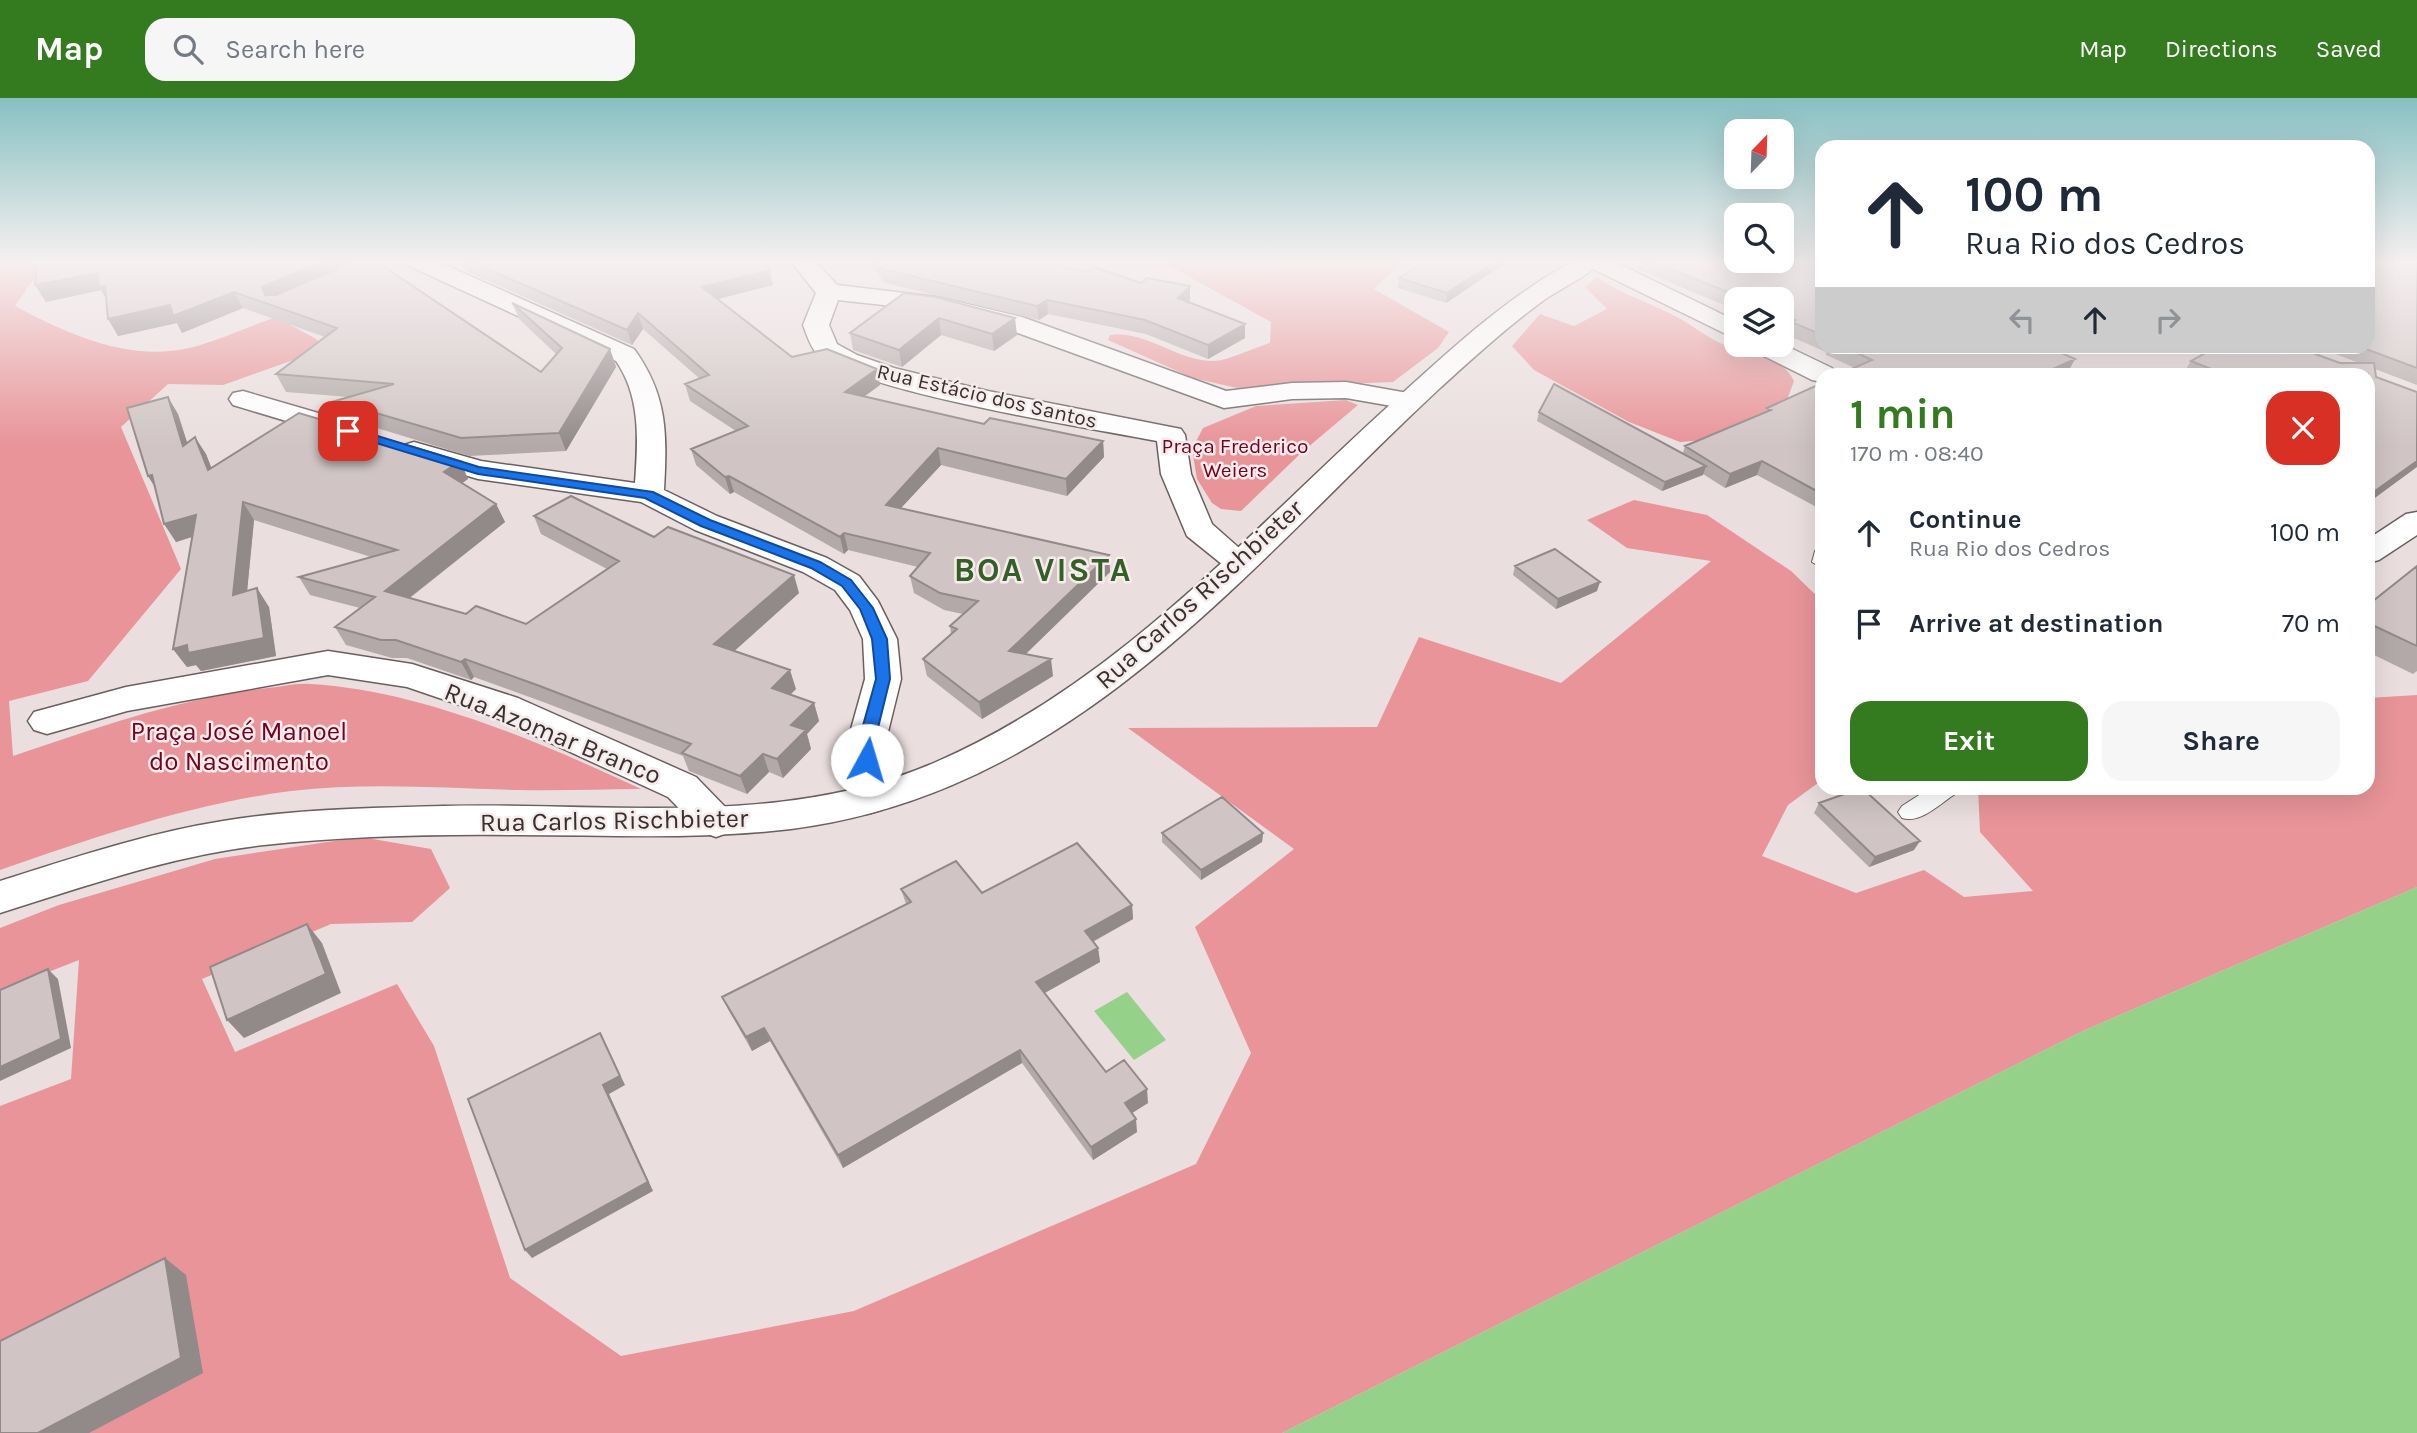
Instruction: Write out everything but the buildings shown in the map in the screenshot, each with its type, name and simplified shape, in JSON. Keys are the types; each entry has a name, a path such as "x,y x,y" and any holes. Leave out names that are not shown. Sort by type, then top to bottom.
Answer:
{"street":[{"path":"553,322 625,355 637,369 648,395 653,439 649,494"},
{"name":"Rua Estácio dos Santos","path":"817,322 828,350 858,365 924,384 1171,435"},
{"path":"1014,322 1224,400"},
{"name":"Rua Carlos Rischbieter","path":"0,897 108,863 229,834 293,828 520,820 716,822 795,814 867,800 948,774 1052,720 1123,668 1409,401 1498,322"},
{"path":"1787,357 1815,371"},
{"path":"1239,562 1198,529 1176,474 1171,435 1193,415 1224,400 1292,391 1346,390 1409,401"},
{"path":"243,399 478,470 649,494 706,523 815,565 846,583 866,608 880,639 883,679 867,740 867,800"},
{"path":"2375,548 2417,521"},
{"name":"Rua Azomar Branco","path":"47,721 125,699 231,678 328,663 412,676 505,707 682,787 716,822"}],"lane":[{"path":"1910,812 1936,795"}],"green space":[{"name":"Praça José Manoel do Nascimento","path":"0,322 48,322 99,343 144,351 189,348 262,322 286,322 318,340 313,353 223,385 168,384 121,427 181,569 88,681 9,701 13,756 107,725 203,699 310,684 352,688 437,708 522,737 641,789 534,790 377,786 291,791 180,813 0,870"},
{"path":"1271,322 1432,322 1449,332 1438,348 1393,382 1237,388 1193,378 1108,340 1110,335 1137,337 1187,356 1214,361 1270,343"},
{"path":"1533,322 1564,322 1574,326 1581,322 1686,322 1724,345 1724,357 1764,357 1780,365 1794,381 1784,408 1729,438 1680,442 1629,422 1534,370 1512,346"},
{"name":"Praça Frederico Weiers","path":"1346,400 1358,405 1301,453 1241,511 1221,509 1212,503 1197,479 1192,449 1203,428 1256,406"},
{"path":"1634,500 1707,515 1791,571 1815,594 1815,785 1788,805 1762,856 1856,893 1924,870 1964,897 2033,891 1980,832 1978,795 2375,795 2375,698 2417,695 2417,887 2085,1030 1282,1433 0,1433 0,1106 71,1079 79,960 0,991 0,928 59,905 215,859 361,837 431,849 450,888 412,922 331,924 202,979 235,1052 397,984 434,1046 510,1278 621,1356 854,1311 1196,1164 1251,1053 1195,927 1294,849 1128,728 1377,727 1419,637 1561,683 1711,561 1627,548 1587,520"}],"shaded area":[{"path":"2417,887 2417,1433 1282,1433 2085,1030"},
{"path":"1127,992 1166,1040 1134,1060 1094,1011"}],"district":[{"name":"BOA VISTA","path":"1043,569"}],"route":[{"path":"348,431 478,470 649,494 706,523 815,565 846,583 866,608 880,639 883,679 867,740 867,760"}]}
